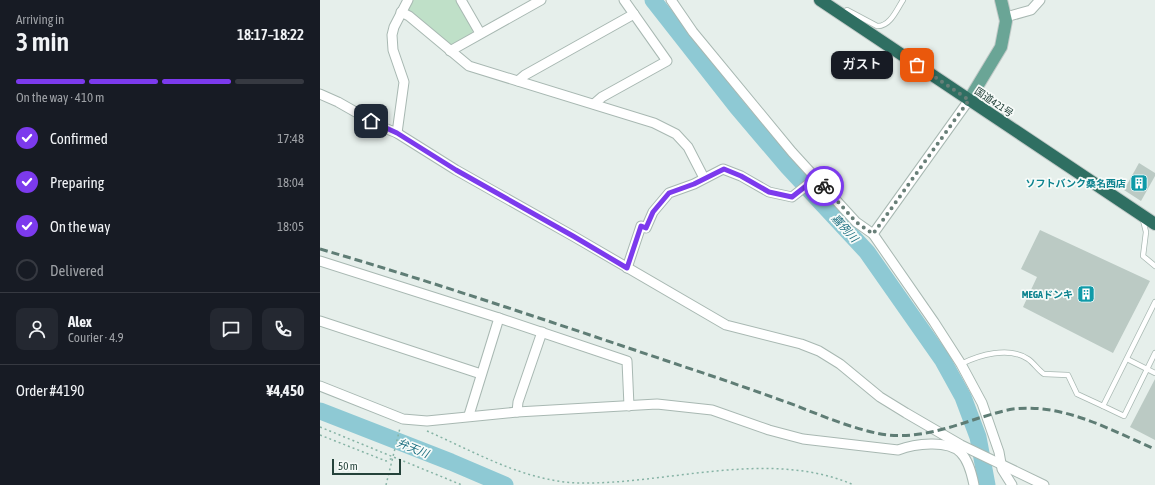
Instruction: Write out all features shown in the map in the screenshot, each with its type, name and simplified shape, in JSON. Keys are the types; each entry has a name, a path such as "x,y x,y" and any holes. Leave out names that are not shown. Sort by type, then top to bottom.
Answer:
{"highway":[{"name":"国道421号","path":"820,0 1155,224"}],"main road":[{"path":"969,100 1001,46 1005,33 1006,17 1001,0"}],"street":[{"path":"397,133 404,82 393,50 392,35 394,27 408,0"},
{"path":"461,0 480,34"},
{"path":"450,51 541,0"},
{"path":"594,104 602,97 667,61 624,0"},
{"path":"671,0 693,32 814,179 856,222 873,234 961,364 982,403 999,452 998,462 1012,485"},
{"path":"1006,17 1031,10 1040,0"},
{"path":"401,12 409,16 469,66 654,123 676,134 688,147 704,178"},
{"path":"518,81 525,75 634,14"},
{"path":"320,94 338,102 382,127 397,133 456,170 726,325 801,344 819,351 840,364 880,397 960,448 967,461 974,485"},
{"path":"873,234 969,100"},
{"path":"627,268 641,226 646,228 653,212 672,191 694,184 724,169 741,176 769,192 792,197 798,194 814,179"},
{"path":"320,261 542,332 627,362 628,406"},
{"path":"469,415 499,318"},
{"path":"320,321 481,374"},
{"path":"517,412 518,402 542,332"},
{"path":"320,386 397,417 427,421 469,415 657,404 712,410 769,430 803,439 898,450 906,447 929,444 960,448 973,451 998,462 1044,485"}],"lane":[{"path":"841,14 847,10 877,26 881,26 889,21 903,0"},
{"path":"1142,215 1146,232 1143,256 1155,266"},
{"path":"1103,406 1155,302"},
{"path":"961,364 976,357 994,354 1010,353 1023,356 1030,360 1044,374 1068,375 1077,394 1124,416 1155,353"},
{"path":"1127,359 1155,373"}],"path":[{"path":"414,420 423,429 494,461 539,478 577,483 610,482 750,469 810,471 843,480 854,485"},
{"path":"386,485 401,424"},
{"path":"320,427 462,485"},
{"path":"320,435 386,460 393,458"}],"green space":[{"path":"413,0 458,0 474,29 473,32 465,39 451,45 409,11"}],"building":[{"name":"ソフトバンク桑名西店","path":"1139,163 1155,173 1155,176 1141,201 1124,190"},
{"name":"MEGAドンキ","path":"1040,230 1150,281 1113,353 1023,307 1037,277 1021,269"},
{"path":"1155,379 1155,440 1130,427"}],"waterway":[{"name":"嘉例川","path":"653,0 737,107 788,167 867,252 942,359 963,397 978,437 987,485"},
{"name":"弁天川","path":"320,411 451,462 505,485"}],"railway":[{"path":"320,249 420,279 520,312 718,378 866,431 889,435 915,435 941,430 1004,411 1032,408 1068,414 1104,426 1155,449"}],"way so far":[{"path":"824,186 856,222 873,234 969,100 917,65"}],"place":[{"name":"ガスト","path":"917,65"},
{"name":"ソフトバンク桑名西店","path":"1139,183"},
{"name":"MEGAドンキ","path":"1086,294"}],"route":[{"path":"371,121 397,133 456,170 627,268 641,226 646,228 653,212 669,193 694,184 724,169 741,176 769,192 792,197 798,194 816,178 824,186"}]}
